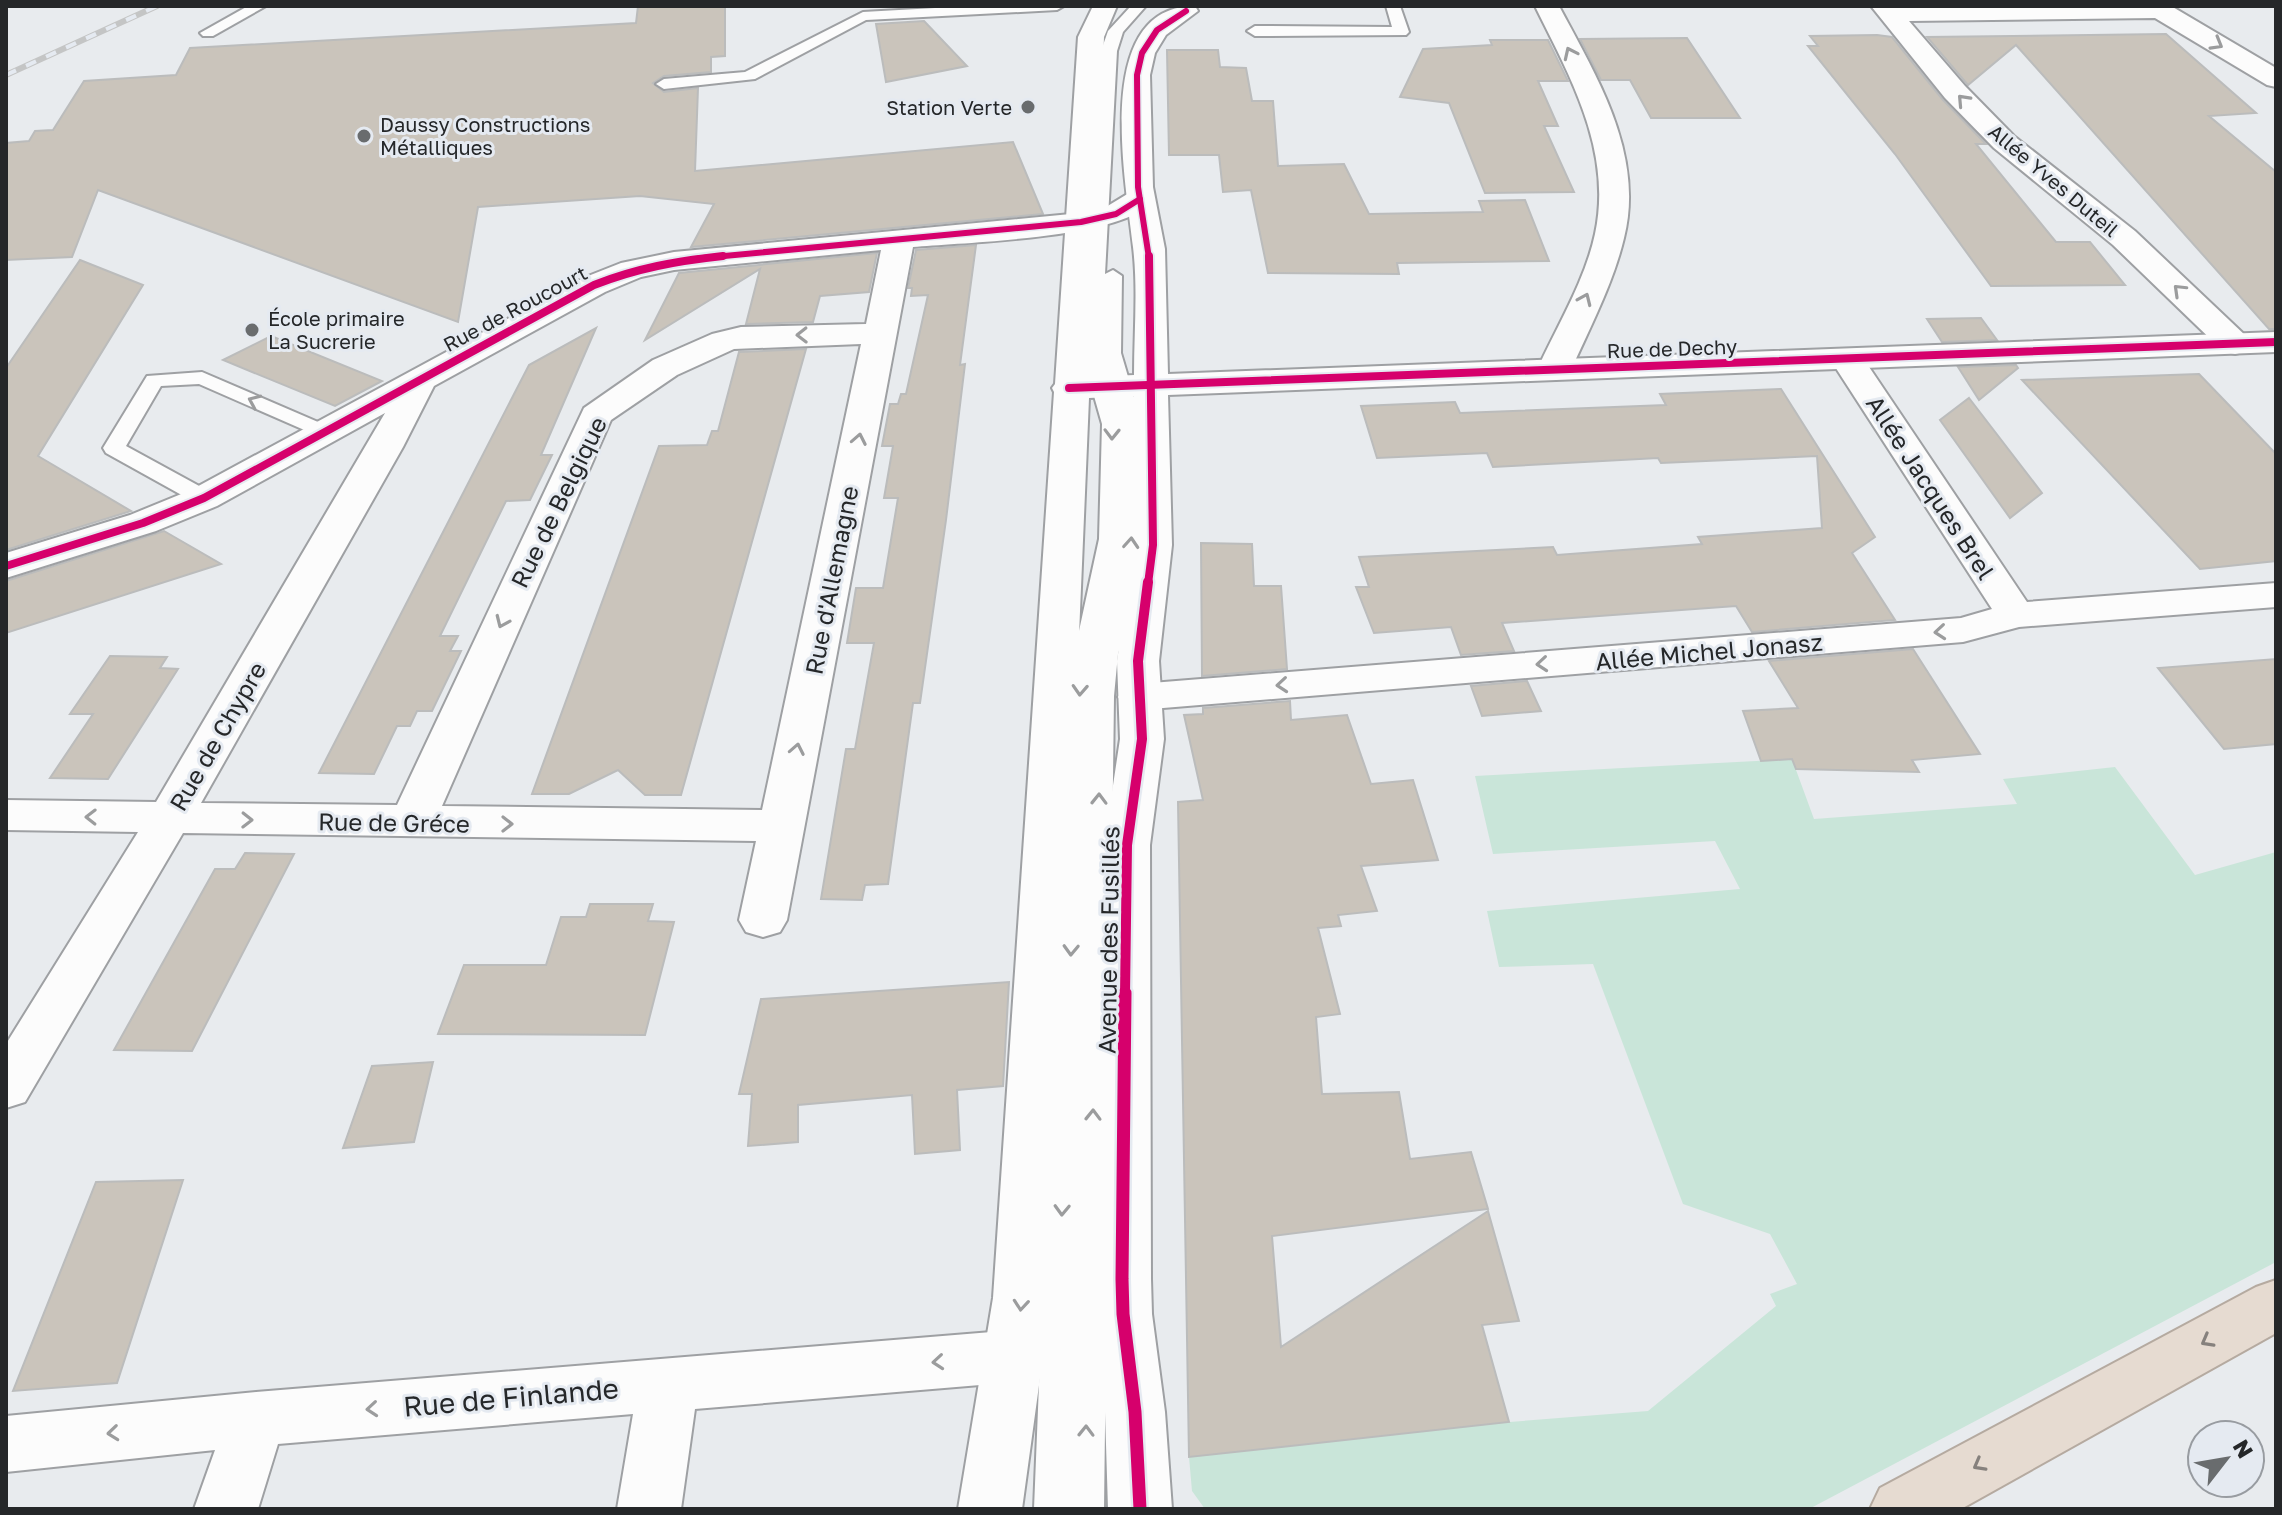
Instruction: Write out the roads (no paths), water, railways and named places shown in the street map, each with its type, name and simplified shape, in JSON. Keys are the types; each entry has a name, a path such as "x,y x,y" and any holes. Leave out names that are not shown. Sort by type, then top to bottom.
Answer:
{"highway":[{"path":"1902,1509 2276,1304"}],"street":[{"path":"1547,6 1601,121 1614,165 1611,232 1601,265 1554,370"},
{"path":"1133,8 1194,8"},
{"name":"Avenue des Fusillés","path":"990,1509 1016,1356 1111,387 1109,214 1091,37 1133,8"},
{"name":"Avenue des Fusillés","path":"1109,214 1140,60 1161,26 1194,8"},
{"path":"1886,10 2155,8 2276,79"},
{"name":"Allée Yves Duteil","path":"1886,10 1955,92 2004,142 2124,238 2235,344"},
{"name":"Avenue des Fusillés","path":"1109,214 1149,249 1111,387 1153,545 1138,661 1142,739 1127,845 1122,1290 1135,1412 1140,1509"},
{"name":"Rue de Roucourt","path":"6,566 143,523 204,498 594,285 645,266 899,240 1109,214"},
{"name":"Rue d'Allemagne","path":"763,920 899,240"},
{"name":"Rue de Belgique","path":"412,823 596,415 615,399 707,344 719,340 880,334"},
{"name":"Rue de Dechy","path":"1111,387 2276,342"},
{"name":"Allée Jacques Brel","path":"1847,359 2016,615"},
{"name":"Rue de Chypre","path":"6,1088 169,818 385,447 420,380"},
{"name":"Allée Michel Jonasz","path":"1139,697 1963,630 2016,615 2276,595"},
{"name":"Rue de Gréce","path":"6,815 781,826"},
{"name":"Rue de Finlande","path":"6,1444 256,1419 1016,1356"},
{"path":"649,1509 668,1384"},
{"path":"226,1509 256,1419"}],"lane":[{"path":"208,33 259,6"},
{"path":"664,84 749,76 863,16 1057,6"},
{"path":"1255,31 1401,32 1393,6"},
{"path":"1053,1509 1079,686 1084,652 1105,577 1110,539 1109,214 1123,47 1132,27 1133,8"},
{"path":"204,498 114,448 154,380 202,378 325,432"},
{"path":"1085,1509 1101,696 1106,654 1128,575 1132,536 1132,424 1111,387"}],"railway":[{"path":"6,75 157,6"}],"place":[{"name":"Station Verte","path":"1028,107"},
{"name":"Daussy Constructions Métalliques","path":"364,136"},
{"name":"École primaire La Sucrerie","path":"252,330"}]}
